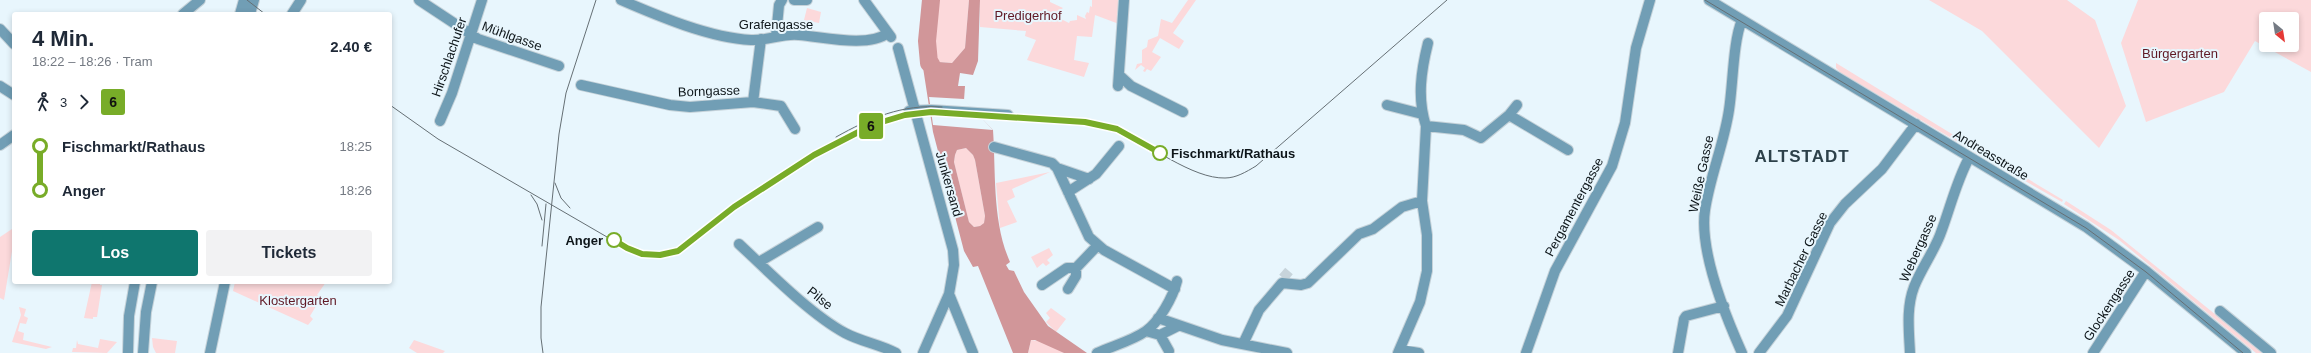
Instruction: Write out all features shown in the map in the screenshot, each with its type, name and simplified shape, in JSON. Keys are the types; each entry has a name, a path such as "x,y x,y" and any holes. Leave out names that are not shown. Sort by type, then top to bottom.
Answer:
{"street":[{"path":"185,12 200,0"},
{"path":"242,12 251,0"},
{"path":"250,12 251,0"},
{"path":"293,12 301,0"},
{"name":"Mühlgasse","path":"419,0 478,39 559,66"},
{"name":"Hirschlachufer","path":"440,121 452,93 482,0"},
{"name":"Grafengasse","path":"620,0 700,29 739,39 761,40 776,36 794,34 867,41 880,39 889,35 864,0"},
{"path":"776,36 779,5 782,0"},
{"path":"794,0 807,0"},
{"path":"1118,86 1124,0"},
{"name":"Pergamentergasse","path":"1526,353 1555,271 1612,166 1625,123 1636,48 1650,0"},
{"name":"Andreasstraße","path":"1709,0 1916,124 1969,158 2086,227 2146,271 2246,353"},
{"name":"Weiße Gasse","path":"1742,20 1729,112 1713,170 1704,212 1706,250 1724,306 1742,353"},
{"path":"0,30 12,42"},
{"name":"Borngasse","path":"581,85 677,106 690,107 752,102 761,40"},
{"path":"1419,353 1399,351 1420,302 1428,271 1427,235 1422,201 1426,126 1422,114 1420,85 1428,43"},
{"name":"Junkersand","path":"898,48 913,96 912,110 953,250 954,265 949,294 923,353"},
{"path":"1119,75 1131,86 1183,112"},
{"path":"0,86 12,95"},
{"path":"752,102 781,106 794,129"},
{"path":"1387,105 1422,114"},
{"path":"1426,126 1464,130 1481,138 1493,134 1505,116 1509,115 1517,105"},
{"path":"912,110 976,112 1008,115"},
{"path":"1509,115 1568,150"},
{"name":"Marbacher Gasse","path":"1759,353 1787,316 1830,222 1845,204 1882,169 1916,124"},
{"path":"0,145 12,136"},
{"path":"1068,192 1089,180 1096,174 1119,146"},
{"path":"994,147 1052,163 1057,168 1088,237 1097,246 1176,285 1158,318 1146,331 1097,353"},
{"name":"Webergasse","path":"1911,353 1908,327 1910,302 1913,291 1939,236 1960,174 1969,158"},
{"path":"1057,168 1089,180"},
{"path":"1243,344 1259,310 1282,281 1301,285 1308,283 1359,234 1402,207 1422,201"},
{"path":"758,262 818,227"},
{"name":"Pilse","path":"739,244 809,307 843,332 863,342 872,342 896,353"},
{"path":"1068,289 1097,246"},
{"path":"1042,285 1067,268 1077,274"},
{"name":"Glockengasse","path":"2093,353 2146,271"},
{"path":"127,352 129,316 135,284"},
{"path":"143,353 146,312 152,284"},
{"path":"210,353 225,284"},
{"path":"949,294 973,353"},
{"path":"1678,353 1682,322 1686,316 1724,306"},
{"path":"2220,311 2271,353"},
{"path":"1158,318 1222,340 1287,353"},
{"path":"1158,318 1158,338"},
{"path":"1158,338 1182,327"},
{"path":"1146,331 1158,338 1169,351"}],"green space":[{"path":"936,0 969,0 965,48 952,63 939,62 933,56"},
{"name":"Predigerhof","path":"980,0 1050,0 1050,2 1063,8 1059,11 1062,18 1061,19 1069,23 1070,21 1077,20 1077,15 1086,19 1085,16 1087,12 1089,13 1090,6 1092,7 1092,0 1119,0 1119,24 1095,15 1092,37 1077,36 1074,60 1089,63 1084,77 1027,60 1036,40 1025,36 1026,31 980,27"},
{"path":"1188,0 1196,0 1173,33 1184,41 1179,49 1160,38 1152,52 1161,57 1151,71 1147,69 1145,72 1143,71 1145,68 1141,65 1135,70 1137,64 1142,63 1142,50 1147,47 1148,40 1158,36 1161,19 1172,23"},
{"path":"1929,0 2067,0 2095,20 2126,106 2099,148 1982,31"},
{"name":"Bürgergarten","path":"2138,0 2311,0 2311,72 2275,52 2299,52 2299,12 2259,12 2259,43 2255,41 2224,92 2146,122 2121,43"},
{"path":"807,8 821,12 819,23 804,20"},
{"path":"1836,63 1965,142 1963,145 1841,73 1836,68"},
{"path":"966,148 973,155 975,160 985,216 984,223 980,226 974,227 969,222 954,162 957,150"},
{"path":"1967,148 1981,155 1983,152 2063,200 2062,202"},
{"path":"1050,172 1012,189 1015,197 1007,201 1017,222 1000,228 996,183"},
{"path":"2066,201 2111,230 2263,353 2256,353 2119,240 2064,204"},
{"path":"12,229 12,251 4,300 0,298 0,237"},
{"path":"1049,248 1053,255 1047,260 1050,263 1046,266 1043,263 1037,268 1031,257"},
{"path":"92,284 102,285 97,317 93,317 93,319 84,318"},
{"name":"Klostergarten","path":"235,284 325,284 317,295 321,298 310,316 313,319 308,325 233,291"},
{"path":"19,307 26,309 24,316 28,318 26,324 20,323 18,331 24,333 23,340 52,347 46,349 12,342 21,315"},
{"path":"1051,308 1066,319 1056,332 1046,322 1050,318 1046,313"},
{"path":"152,338 177,341 175,353 156,353 153,347"},
{"path":"100,339 117,342 107,353 72,352 73,348 76,348 77,340 78,344 98,348"},
{"path":"414,340 445,351 443,353 417,353 409,348"},
{"path":"1031,340 1045,342 1064,353 1028,353"}],"shaded area":[{"path":"969,0 980,0 978,61 973,75 960,73 958,86 965,86 964,100 993,130 996,197 1000,230 1010,262 1006,265 1009,270 1014,271 1024,292 1048,326 1087,353 1064,353 1035,340 1031,340 1028,353 1013,353 978,266 973,267 964,251 933,132 922,61 922,40 933,40 933,56 939,62 952,63 965,48","holes":["966,148 973,155 985,216 984,223 980,226 974,227 969,222 954,162 957,150"]}],"pier":[{"path":"929,97 964,99 993,130 933,125"}],"waterway":[{"path":"931,0 927,41 929,63 931,64"}],"tunnel":[{"path":"1283,278 1289,271"}],"tram line":[{"path":"247,0 262,12"},
{"path":"543,353 541,338 541,307 559,134 566,93 596,0"},
{"path":"392,106 438,139 626,248 650,255 678,251 734,207 814,155 889,119 931,112 1085,122 1102,125 1118,130 1171,160 1199,173 1212,177 1229,178 1237,176 1256,166 1447,0"},
{"path":"1705,0 2086,228 2146,272 2243,353"},
{"path":"836,137 874,118 900,110 942,107"},
{"name":"6","path":"614,240 633,251 642,254 660,255 678,251 734,207 814,155 872,125 889,119 917,113 931,112 1085,122 1117,129 1160,153"},
{"path":"555,183 561,198 570,208"},
{"path":"531,195 537,204 542,220"},
{"path":"542,246 546,204"}],"place":[{"name":"Fischmarkt/Rathaus","path":"1160,153"},
{"name":"Anger","path":"614,240"}],"district":[{"name":"ALTSTADT","path":"1802,156"}]}
